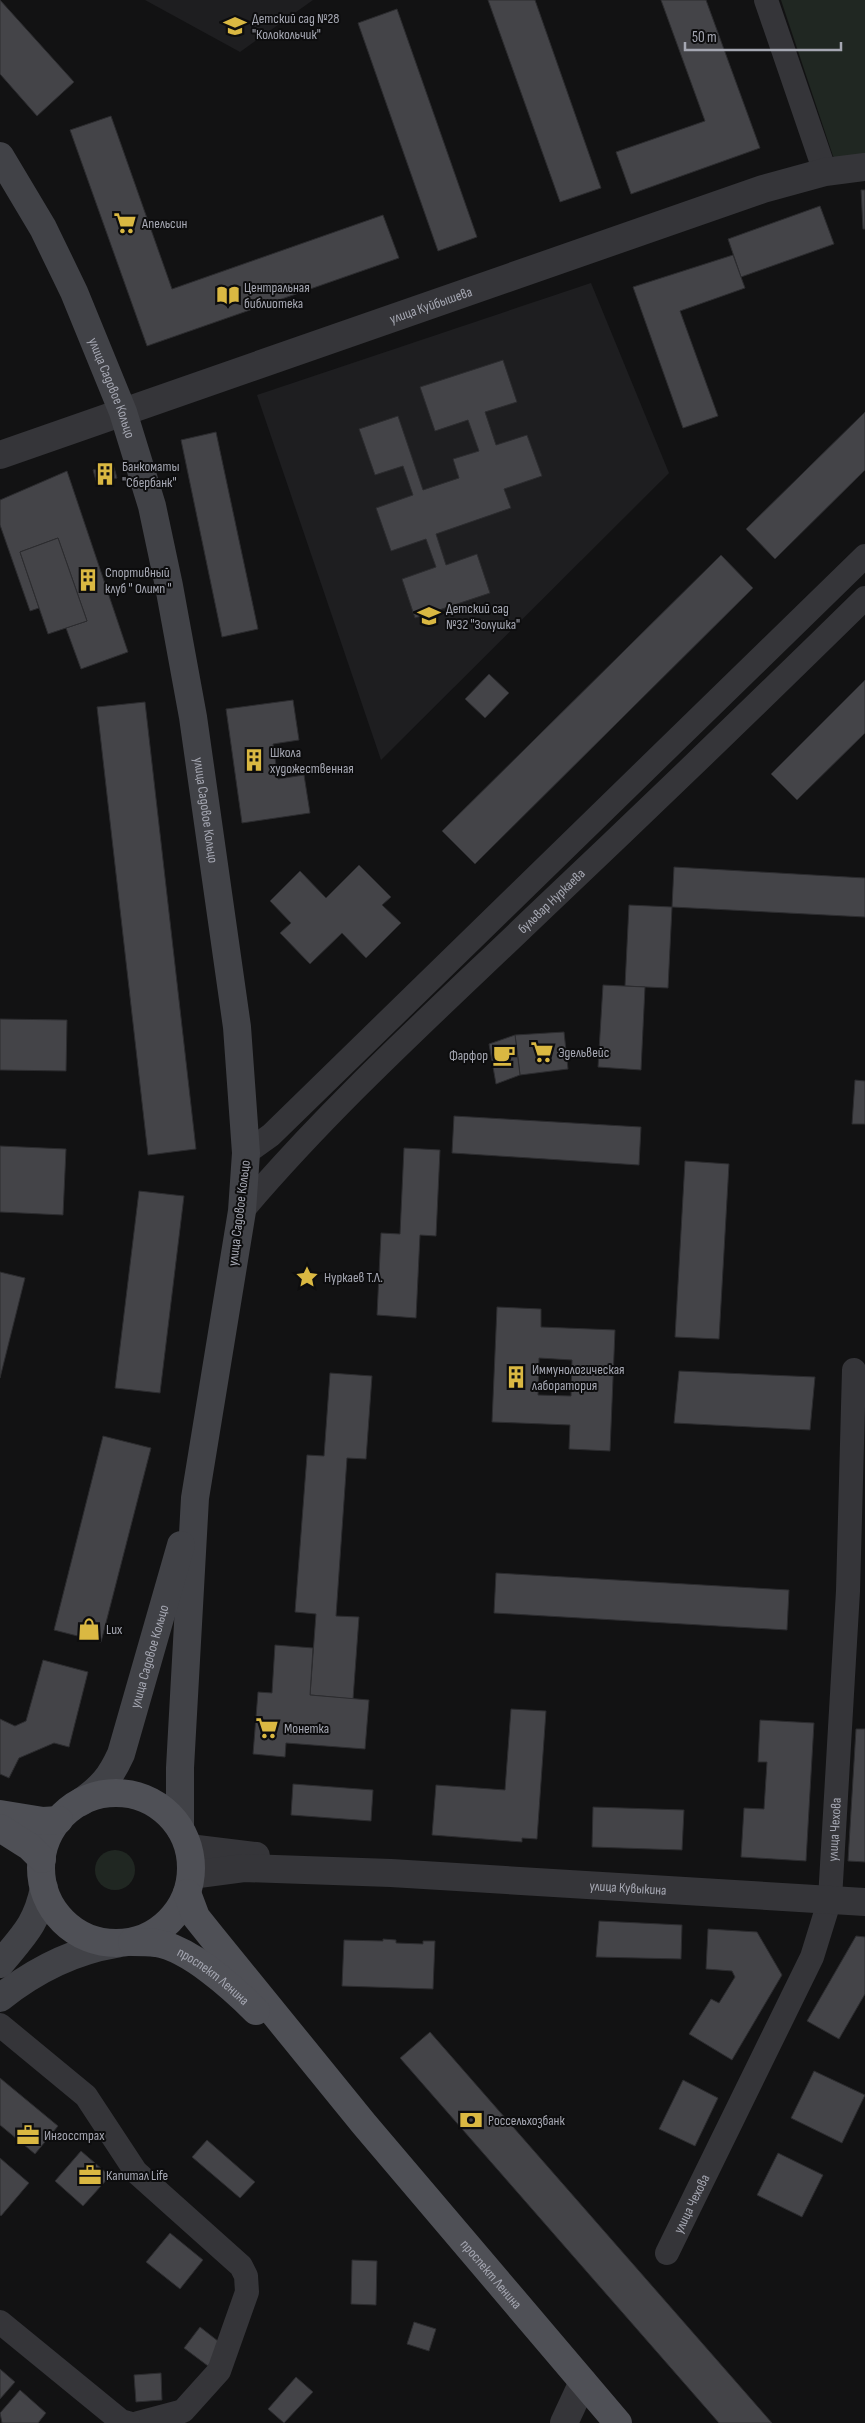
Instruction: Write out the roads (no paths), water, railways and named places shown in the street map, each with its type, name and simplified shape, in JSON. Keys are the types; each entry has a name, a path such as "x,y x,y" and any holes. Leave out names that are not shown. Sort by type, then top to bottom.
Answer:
{"main road":[{"name":"улица Садовое Кольцо","path":"0,156 43,228 74,292 123,412 152,506 169,586 193,718 237,1027 246,1153 242,1211 195,1498 180,1768 184,1838"},
{"name":"улица Садовое Кольцо","path":"81,1802 99,1789 110,1776 121,1754 195,1498"},
{"path":"0,1964 33,1924 40,1908 44,1888 42,1859 45,1845 58,1820 81,1802 98,1796 116,1793 135,1796 152,1802 168,1813 184,1838 189,1884 172,1919 147,1937 96,1947 69,1956 25,1978 0,1998"},
{"path":"0,1814 43,1821 58,1820"},
{"path":"0,1828 30,1847 42,1859"},
{"name":"проспект Ленина","path":"189,1884 196,1917 364,2124 618,2423"},
{"path":"44,1888 54,1910 71,1928 92,1939 124,1943"},
{"name":"проспект Ленина","path":"124,1943 158,1943 182,1953 207,1969 245,2000 364,2124"}],"street":[{"path":"766,0 825,172"},
{"name":"улица Куйбышева","path":"0,455 763,189 825,172 865,167"},
{"name":"бульвар Нуркаева","path":"246,1153 276,1130 865,556"},
{"name":"бульвар Нуркаева","path":"242,1211 272,1176 405,1040 671,787 865,598"},
{"name":"улица Чехова","path":"667,2253 812,1957 830,1899 848,1591 854,1370"},
{"name":"улица Кувыкина","path":"184,1838 391,1873"},
{"name":"улица Кувыкина","path":"189,1884 244,1868 391,1873 865,1902"},
{"path":"0,2025 86,2096 136,2172 241,2266 246,2276 248,2292 219,2371 183,2411 138,2423"},
{"path":"0,2322 121,2422 128,2423"},
{"path":"564,2423 583,2382"}],"place":[{"name":"Детский сад №28 \"Колокольчик\"","path":"235,26"},
{"name":"Апельсин","path":"125,223"},
{"name":"Центральная библиотека","path":"228,295"},
{"name":"Банкоматы \"Сбербанк\"","path":"105,474"},
{"name":"Спортивный клуб \" Олимп \"","path":"88,580"},
{"name":"Детский сад №32 \"Золушка\"","path":"429,616"},
{"name":"Школа художественная","path":"254,760"},
{"name":"Эдельвейс","path":"542,1052"},
{"name":"Фарфор","path":"504,1055"},
{"name":"Нуркаев Т.Л.","path":"307,1277"},
{"name":"Иммунологическая лаборатория","path":"516,1377"},
{"name":"Lux","path":"89,1629"},
{"name":"Монетка","path":"267,1728"},
{"name":"Россельхозбанк","path":"471,2120"},
{"name":"Ингосстрах","path":"28,2135"},
{"name":"Капитал Life","path":"90,2175"}]}
